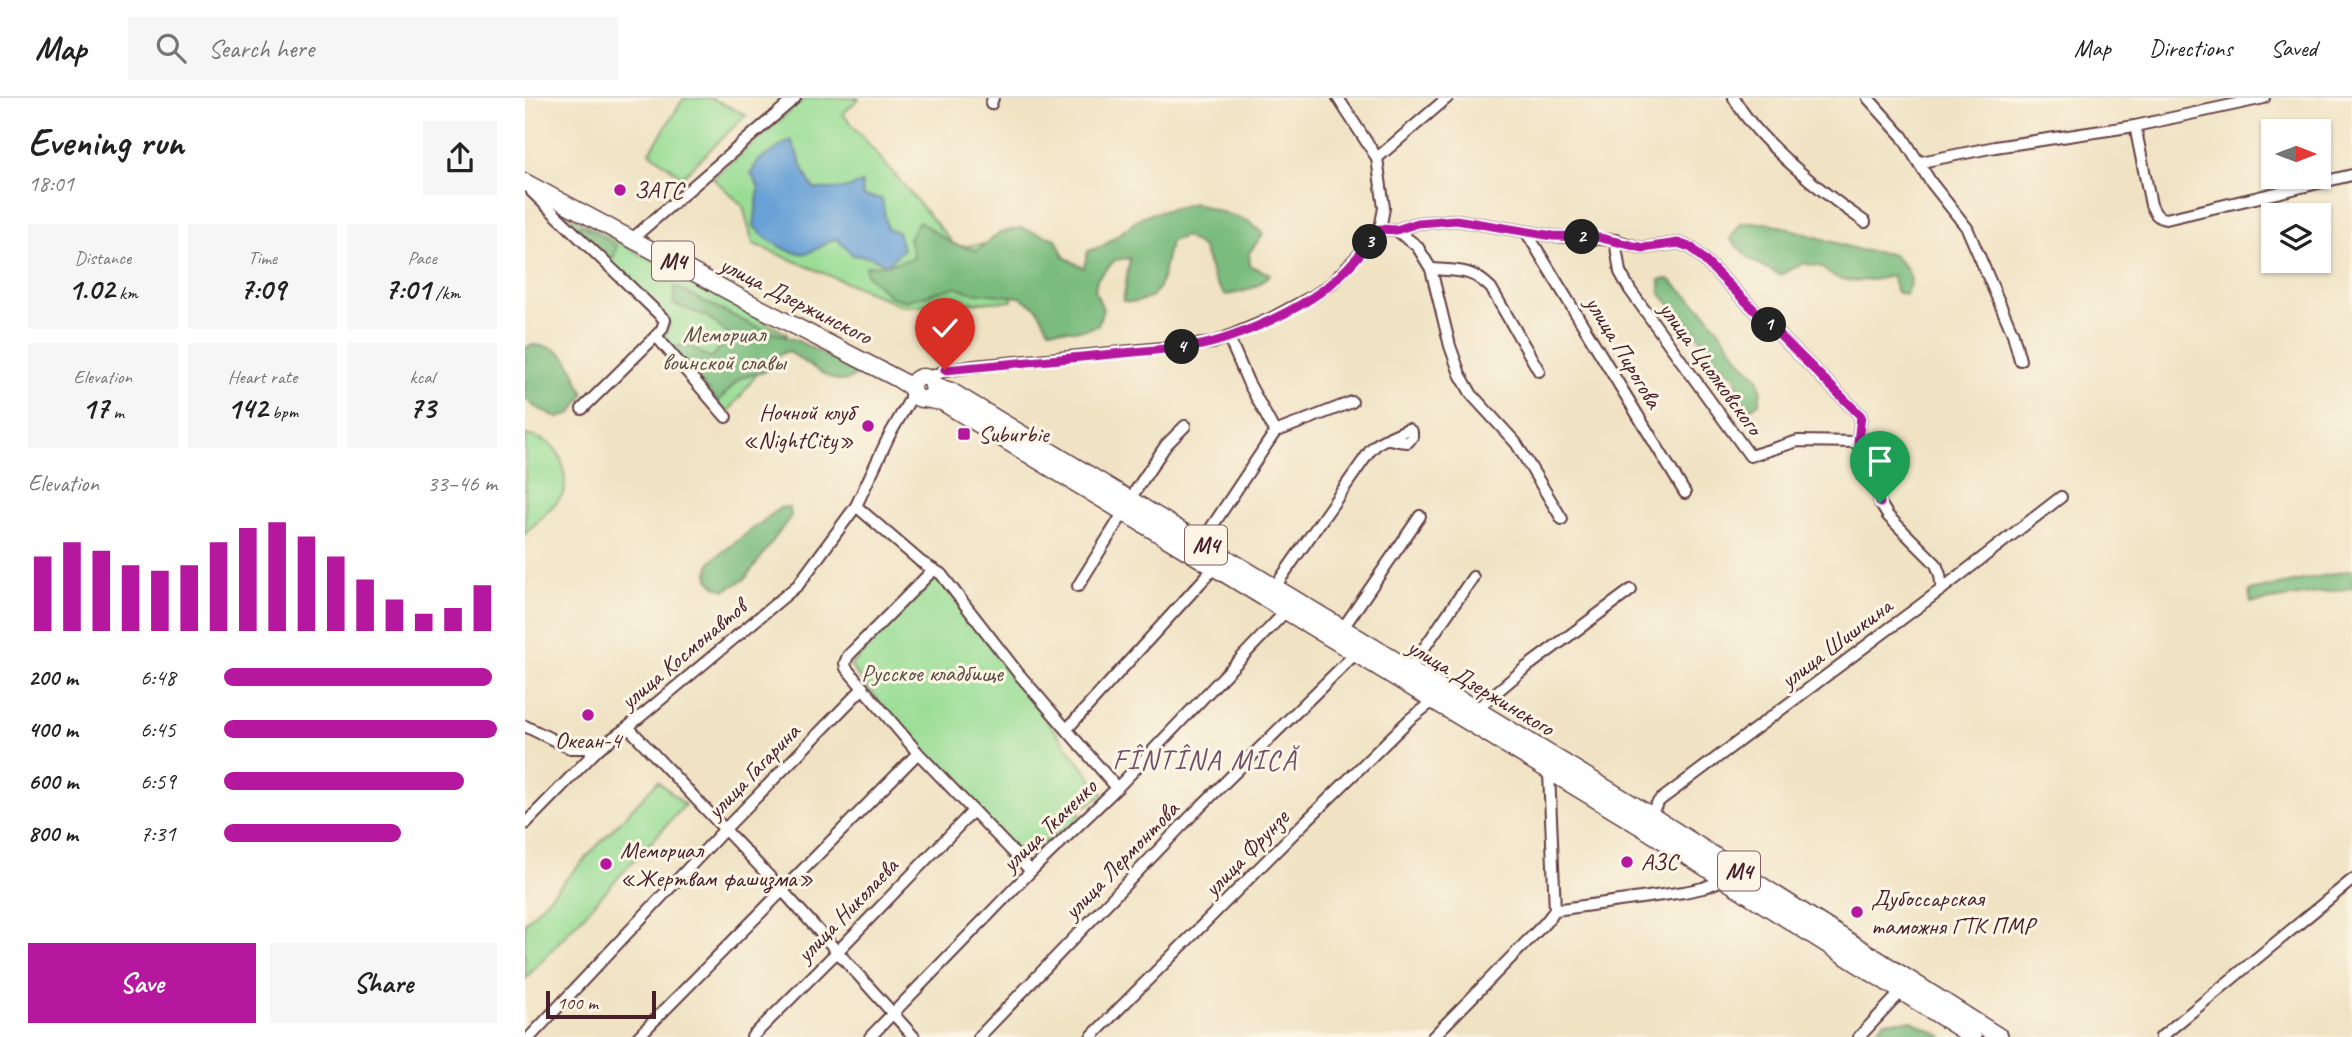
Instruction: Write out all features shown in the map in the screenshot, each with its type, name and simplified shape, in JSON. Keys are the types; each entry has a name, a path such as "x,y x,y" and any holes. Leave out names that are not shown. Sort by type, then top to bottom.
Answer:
{"highway":[{"name":"улица Дзержинского","path":"525,184 918,389 951,391 1127,506 1214,568 1433,701 1470,714 2000,1037"},
{"name":"улица Дзержинского","path":"1127,506 1201,542 1343,628 1409,670 1549,773 1645,820 1722,880 1973,1037"}],"street":[{"path":"633,238 795,98"},
{"path":"1275,432 1248,382 1229,338 1315,295 1353,263 1380,229 1384,208 1377,158 1338,98"},
{"path":"1377,158 1447,98"},
{"path":"1734,98 1747,118 1768,141 1825,192 1865,222"},
{"path":"1868,98 1902,136 1921,162 1930,181 1967,228 2013,334 2020,359"},
{"path":"1921,162 1994,147 2135,126 2264,98"},
{"path":"2135,126 2151,205 2160,218 2166,219 2352,174"},
{"name":"улица Дзержинского","path":"525,184 662,314 665,320 656,336"},
{"path":"1380,229 1396,230 1418,223 1456,220 1527,233 1615,240 1644,248 1678,243 1692,248 1861,416 1858,442 1873,471 1880,503 1888,516 1936,564 1942,589"},
{"path":"1396,230 1417,246 1431,269 1450,346 1460,374 1472,395 1516,443 1562,519"},
{"name":"улица Пирогова","path":"1527,233 1685,493"},
{"name":"улица Циолковского","path":"1615,240 1620,272 1630,290 1749,456 1798,441 1858,442"},
{"path":"1431,269 1460,270 1484,281 1491,288 1539,371"},
{"path":"582,410 656,336 726,417"},
{"name":"улица Космонавтов","path":"525,824 599,748 628,727 798,585 856,506 889,436 918,389 945,370 1197,346 1229,338"},
{"path":"1201,542 1275,432 1352,402"},
{"path":"1078,586 1166,445 1185,426"},
{"path":"1274,588 1376,444 1390,437"},
{"name":"улица Шишкина","path":"1645,820 1659,801 2061,497"},
{"path":"856,506 941,574 1018,673 1117,788"},
{"path":"1343,628 1420,516"},
{"path":"1067,729 1214,568"},
{"path":"933,570 848,656 846,668 918,753 1031,871"},
{"path":"1409,670 1473,577"},
{"path":"1470,714 1524,669 1631,590"},
{"name":"улица Ткаченко","path":"870,1037 1031,871 1117,788 1286,611"},
{"name":"улица Лермонтова","path":"979,1037 1194,813 1355,654"},
{"name":"улица Гагарина","path":"530,1037 725,829 863,688"},
{"name":"улица Фрунзе","path":"1091,1037 1304,822 1433,701"},
{"path":"525,726 570,748 599,748"},
{"path":"628,727 782,890 914,1037"},
{"path":"638,1037 918,753"},
{"path":"1433,1037 1546,922 1555,909 1549,773"},
{"name":"улица Николаева","path":"752,1037 972,811"},
{"path":"1555,909 1684,892 1722,880"},
{"path":"2161,1037 2352,880"},
{"path":"1859,1037 1902,991"}],"green space":[{"path":"684,98 711,98 746,115 682,177 650,152"},
{"path":"805,98 859,98 843,114 956,247 1004,242 1012,301 903,306 753,244 743,206 713,178"},
{"path":"1194,203 1248,221 1263,234 1249,253 1250,266 1270,274 1265,279 1250,289 1225,295 1214,280 1203,248 1185,236 1171,241 1160,285 1148,299 1123,301 1130,258 1115,260 1097,279 1095,291 1103,309 1098,325 1074,330 1049,329 1037,308 1020,297 970,292 955,287 905,301 890,296 866,274 866,266 886,265 914,258 909,238 919,221 951,243 977,251 999,233 1020,228 1056,239 1064,257 1084,268 1088,251 1103,246 1143,216"},
{"name":"Мемориал воинской славы","path":"565,213 787,334 727,414 663,336 670,325 563,223 560,216"},
{"path":"1741,223 1770,223 1859,250 1892,254 1907,269 1911,280 1906,295 1897,292 1892,276 1864,281 1845,280 1837,278 1822,267 1803,263 1780,275 1751,260 1730,239"},
{"path":"582,225 617,246 614,257 610,260 573,226"},
{"path":"1669,279 1705,312 1744,364 1758,377 1761,390 1759,403 1751,408 1742,402 1735,376 1715,362 1702,340 1660,293 1660,280"},
{"path":"675,287 750,324 798,341 853,370 855,375 849,380 832,378 787,351 777,356 771,367 764,372 740,378 718,402 673,352 674,348 685,345 712,357 726,341 728,332 708,317 673,304"},
{"path":"531,345 553,349 567,359 584,394 572,413 558,418 535,407 525,398 525,348"},
{"path":"525,435 546,442 557,451 563,464 565,483 560,498 525,534"},
{"path":"787,507 791,516 745,579 725,590 715,586 708,576 711,561 780,508"},
{"path":"2352,570 2352,588 2251,603 2249,591"},
{"name":"Русское кладбище","path":"937,576 1104,795 1077,810 1081,815 1076,821 1023,858 927,760 850,666"},
{"name":"Мемориал «Жертвам фашизма»","path":"658,781 685,805 525,979 525,923"},
{"path":"1885,1021 1912,1021 1944,1037 1883,1037 1875,1032"}],"water":[{"path":"791,140 814,189 844,189 862,183 863,196 882,199 887,229 898,232 903,249 887,265 871,257 853,255 836,238 810,252 799,253 785,249 770,241 754,226 759,187 751,173 758,161"}],"place":[{"name":"ЗАГС","path":"620,190"},
{"name":"Ночной клуб «NightCity»","path":"868,426"},
{"name":"Suburbie","path":"964,434"},
{"name":"Океан-4","path":"588,715"},
{"name":"АЗС","path":"1627,862"},
{"name":"Мемориал «Жертвам фашизма»","path":"606,864"},
{"name":"Дубоссарская таможня ГТК ПМР","path":"1857,912"}],"district":[{"name":"FÎNTÎNA MICĂ","path":"1205,759"}],"route":[{"path":"945,370 1197,346 1229,338 1298,306 1332,283 1353,263 1380,229 1396,230 1418,223 1456,220 1502,226 1527,233 1597,237 1644,248 1678,243 1692,248 1861,416 1858,442 1873,471 1880,503"}]}
